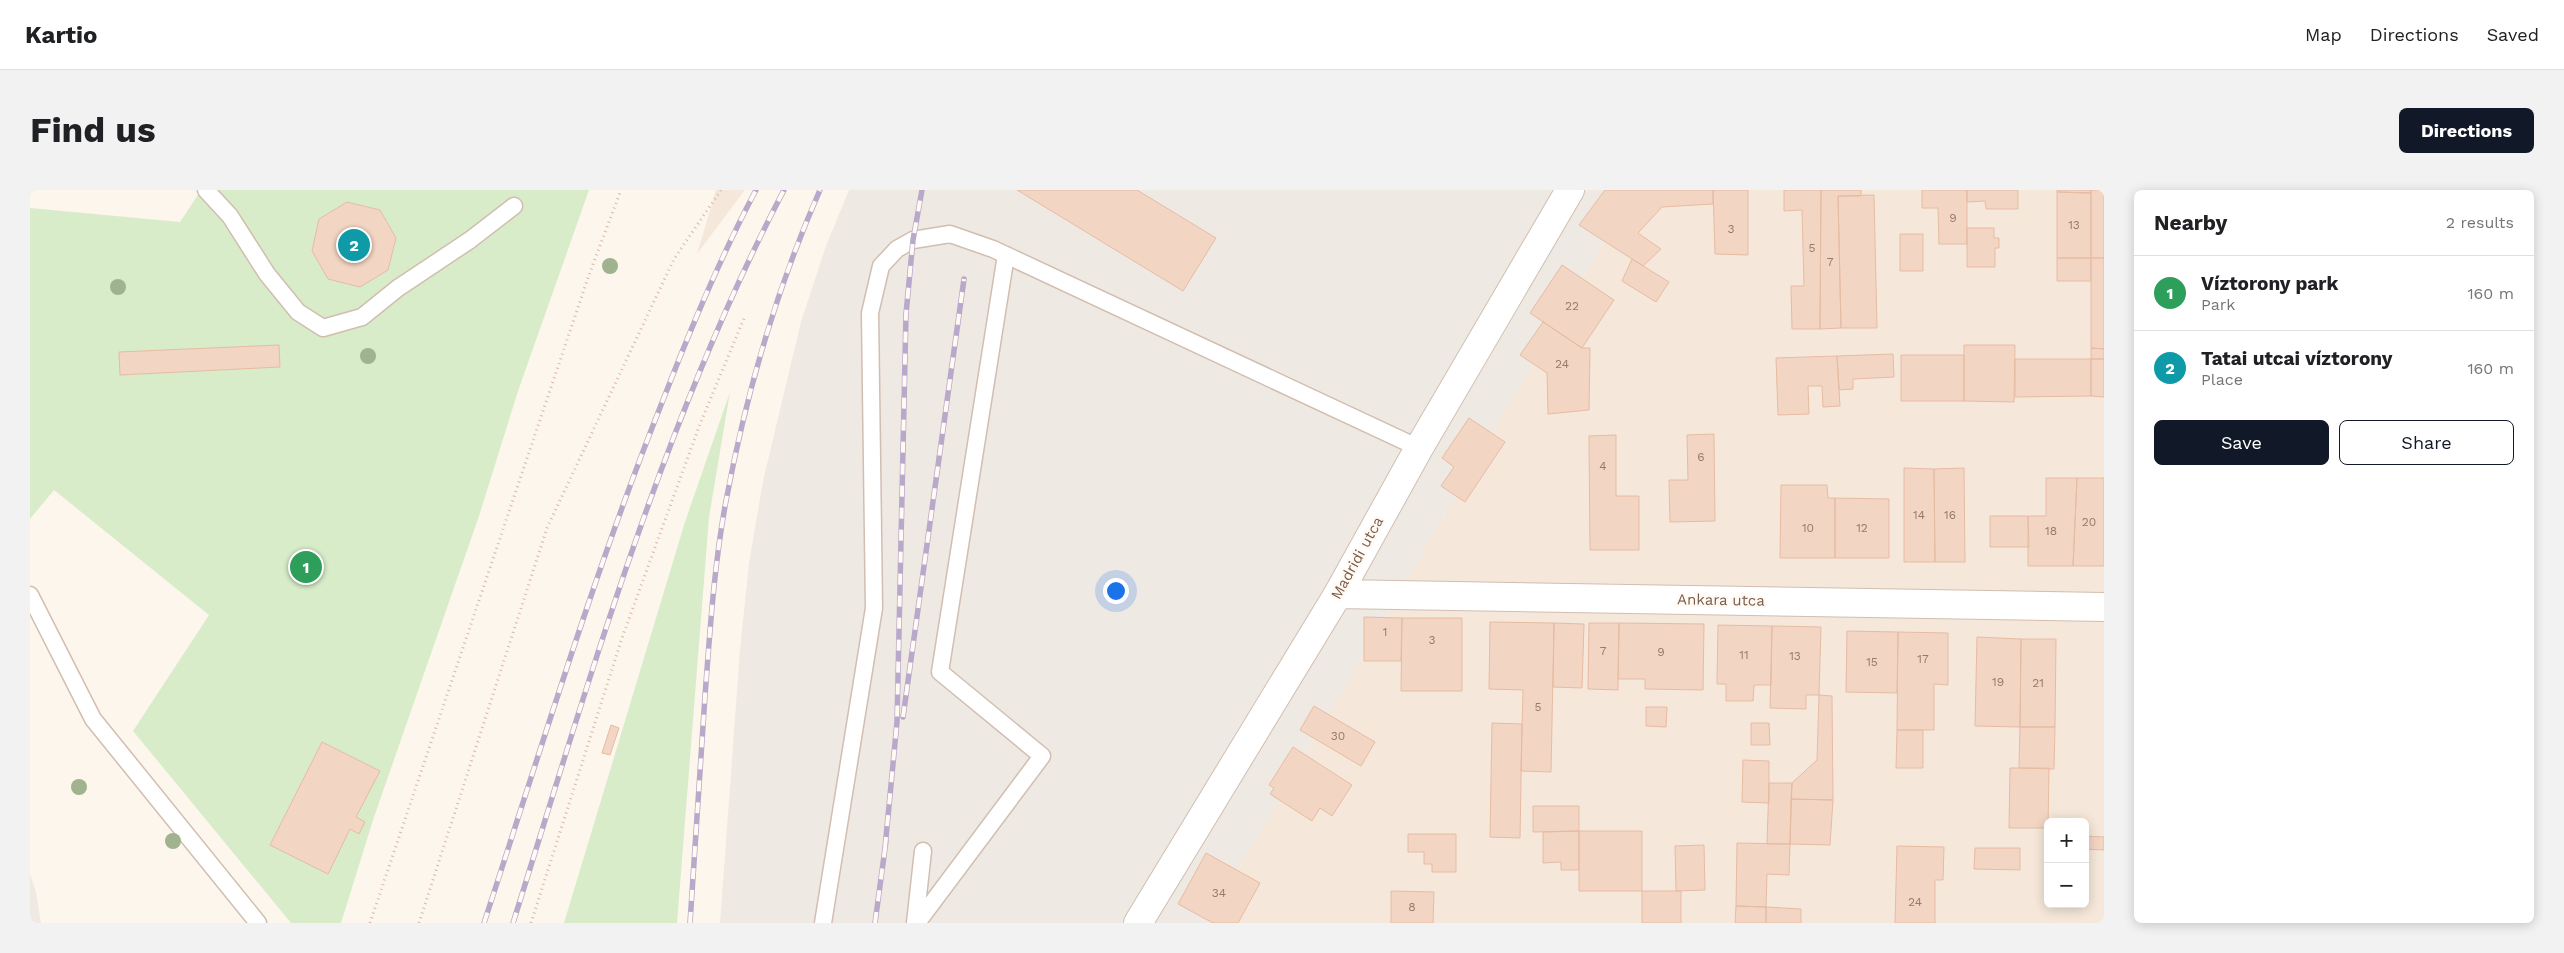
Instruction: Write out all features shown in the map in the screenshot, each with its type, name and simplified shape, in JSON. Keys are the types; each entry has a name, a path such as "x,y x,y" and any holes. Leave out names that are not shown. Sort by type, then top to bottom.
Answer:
{"street":[{"name":"Madridi utca","path":"1138,923 1338,594 1419,448 1570,190"},
{"name":"Ankara utca","path":"1338,594 2104,606"}],"lane":[{"path":"206,190 230,216 268,274 298,312 323,328 362,317 398,288 470,240 514,206"},
{"path":"822,923 874,608 870,313 881,266 897,249 914,240 950,234 1006,255 1419,448"},
{"path":"916,923 1042,756 940,672 1006,255"},
{"path":"30,595 93,719 258,923"},
{"path":"916,923 923,851"}],"path":[{"path":"370,923 587,282 621,190"},
{"path":"419,923 547,528 674,259 721,190"},
{"path":"531,923 622,638 700,424 745,316"}],"shaded area":[{"path":"716,190 745,190 697,254"},
{"path":"849,190 1634,190 1207,923 720,923 740,650 749,563 763,481 801,322 826,246"},
{"path":"1634,190 2104,190 2104,923 1207,923"},
{"path":"30,874 36,892 41,923 30,923"}],"green space":[{"path":"201,190 589,190 518,391 479,516 374,817 341,923 291,923 133,731 209,615 54,490 30,519 30,208 180,222"},
{"path":"730,392 709,517 677,923 564,923 685,522"}],"building":[{"path":"1017,190 1137,190 1216,238 1183,291"},
{"path":"1605,190 1713,190 1713,204 1662,207 1638,233 1661,249 1643,266 1579,225"},
{"path":"1713,190 1748,190 1748,255 1715,254"},
{"path":"1784,190 1821,190 1820,329 1792,329 1791,286 1804,286 1802,210 1784,211"},
{"path":"1821,190 1861,190 1861,196 1838,196 1841,328 1820,329"},
{"path":"1922,190 1967,190 1967,244 1939,244 1938,208 1922,208"},
{"path":"1967,190 2018,190 2018,209 1986,209 1985,201 1967,202"},
{"path":"2057,190 2091,190 2091,193 2057,192"},
{"path":"2091,190 2104,190 2104,258 2091,258"},
{"path":"2057,192 2091,193 2091,258 2057,258"},
{"path":"1874,195 1877,328 1841,328 1838,196"},
{"path":"347,202 380,210 396,238 388,270 360,287 328,279 312,251 319,219"},
{"path":"1967,228 1994,228 1994,238 1999,238 1999,248 1995,248 1995,267 1967,267"},
{"path":"1900,234 1923,234 1923,271 1900,271"},
{"path":"2057,258 2091,258 2091,281 2057,281"},
{"path":"2091,258 2104,258 2104,349 2091,348"},
{"path":"1632,259 1669,282 1656,302 1622,281"},
{"path":"1562,265 1614,300 1582,348 1530,313"},
{"path":"1543,322 1582,348 1590,348 1589,410 1548,414 1547,373 1520,355"},
{"path":"279,345 280,367 120,375 119,352"},
{"path":"1964,345 2015,345 2014,402 1964,401"},
{"path":"2091,348 2104,349 2104,359 2091,359"},
{"path":"1893,354 1894,377 1853,379 1853,389 1839,390 1837,356"},
{"path":"1901,355 1964,355 1964,401 1901,401"},
{"path":"1837,356 1840,406 1823,407 1822,386 1808,386 1809,414 1778,415 1776,358"},
{"path":"2015,359 2091,359 2091,396 2015,397"},
{"path":"2091,359 2104,359 2104,397 2091,396"},
{"path":"1469,418 1505,442 1465,502 1441,486 1454,467 1442,458"},
{"path":"1714,434 1715,521 1670,522 1669,480 1688,480 1687,435"},
{"path":"1616,435 1616,496 1639,496 1639,550 1590,550 1589,436"},
{"path":"1904,468 1934,469 1935,562 1904,562"},
{"path":"1964,468 1965,562 1935,562 1934,469"},
{"path":"2046,478 2077,478 2073,566 2028,566 2028,516 2046,516"},
{"path":"2077,478 2104,478 2104,566 2073,566"},
{"path":"1781,485 1827,485 1828,498 1835,498 1835,558 1780,558"},
{"path":"1835,498 1889,499 1889,558 1835,558"},
{"path":"1990,516 2028,516 2029,547 1990,547"},
{"path":"1364,617 1402,618 1401,661 1364,661"},
{"path":"1402,618 1462,618 1462,691 1401,691"},
{"path":"1490,622 1554,623 1551,772 1521,771 1523,690 1489,689"},
{"path":"1554,623 1584,624 1582,688 1553,687"},
{"path":"1589,623 1619,623 1618,690 1588,689"},
{"path":"1619,623 1704,624 1703,690 1645,689 1645,679 1618,679"},
{"path":"1718,625 1772,626 1771,685 1754,685 1753,701 1726,701 1726,684 1717,684"},
{"path":"1772,626 1821,627 1819,695 1806,695 1806,709 1770,708"},
{"path":"1847,631 1898,632 1897,693 1846,692"},
{"path":"1898,632 1948,633 1948,685 1934,684 1934,730 1897,730"},
{"path":"1977,637 2021,639 2020,727 1975,726"},
{"path":"2021,639 2056,639 2055,727 2020,727"},
{"path":"1819,695 1832,696 1833,800 1791,799 1792,783 1817,760"},
{"path":"1314,706 1375,742 1361,766 1300,730"},
{"path":"1646,707 1667,707 1666,727 1646,726"},
{"path":"1492,723 1522,724 1520,838 1490,837"},
{"path":"1751,723 1769,723 1770,745 1751,745"},
{"path":"611,725 619,728 610,755 602,753"},
{"path":"2020,727 2055,727 2054,769 2019,768"},
{"path":"1897,730 1923,730 1923,768 1896,768"},
{"path":"322,742 380,771 356,817 365,822 359,834 350,829 328,874 270,845"},
{"path":"1293,747 1352,785 1332,816 1320,808 1312,821 1270,794 1274,788 1269,785"},
{"path":"1743,760 1769,761 1769,803 1742,802"},
{"path":"2010,768 2049,768 2048,818 2044,818 2044,828 2009,828"},
{"path":"1769,783 1792,783 1790,844 1767,844"},
{"path":"1791,799 1833,800 1830,845 1790,844"},
{"path":"1533,806 1579,806 1579,831 1533,832"},
{"path":"1579,831 1642,831 1642,891 1579,891"},
{"path":"1579,831 1579,870 1561,870 1561,862 1543,863 1543,832"},
{"path":"1408,834 1456,834 1456,872 1432,872 1432,864 1424,864 1424,852 1408,852"},
{"path":"2089,836 2104,837 2104,850 2089,849"},
{"path":"1737,843 1790,844 1789,875 1767,874 1766,907 1736,906"},
{"path":"1704,845 1705,890 1676,891 1675,846"},
{"path":"1897,846 1944,847 1943,880 1935,880 1935,923 1895,923"},
{"path":"1975,848 2020,848 2020,870 1974,869"},
{"path":"1206,853 1260,883 1238,923 1213,923 1178,904"},
{"path":"1391,891 1434,892 1433,923 1391,923"},
{"path":"1642,891 1681,891 1681,923 1642,923"},
{"path":"1736,906 1766,907 1766,923 1735,923"},
{"path":"1766,907 1801,909 1801,923 1766,923"}],"railway":[{"path":"484,923 570,657 640,460 708,291 756,190"},
{"path":"513,923 601,643 632,550 666,458 702,367 741,278 784,190"},
{"path":"690,923 715,574 726,501 743,421 764,343 776,304 820,190"},
{"path":"885,848 897,722 906,314 913,240 922,190"},
{"path":"903,717 964,279"},
{"path":"875,923 886,841"}],"place":[{"name":"Tatai utcai víztorony","path":"354,245"},
{"name":"Víztorony park","path":"306,567"}]}
